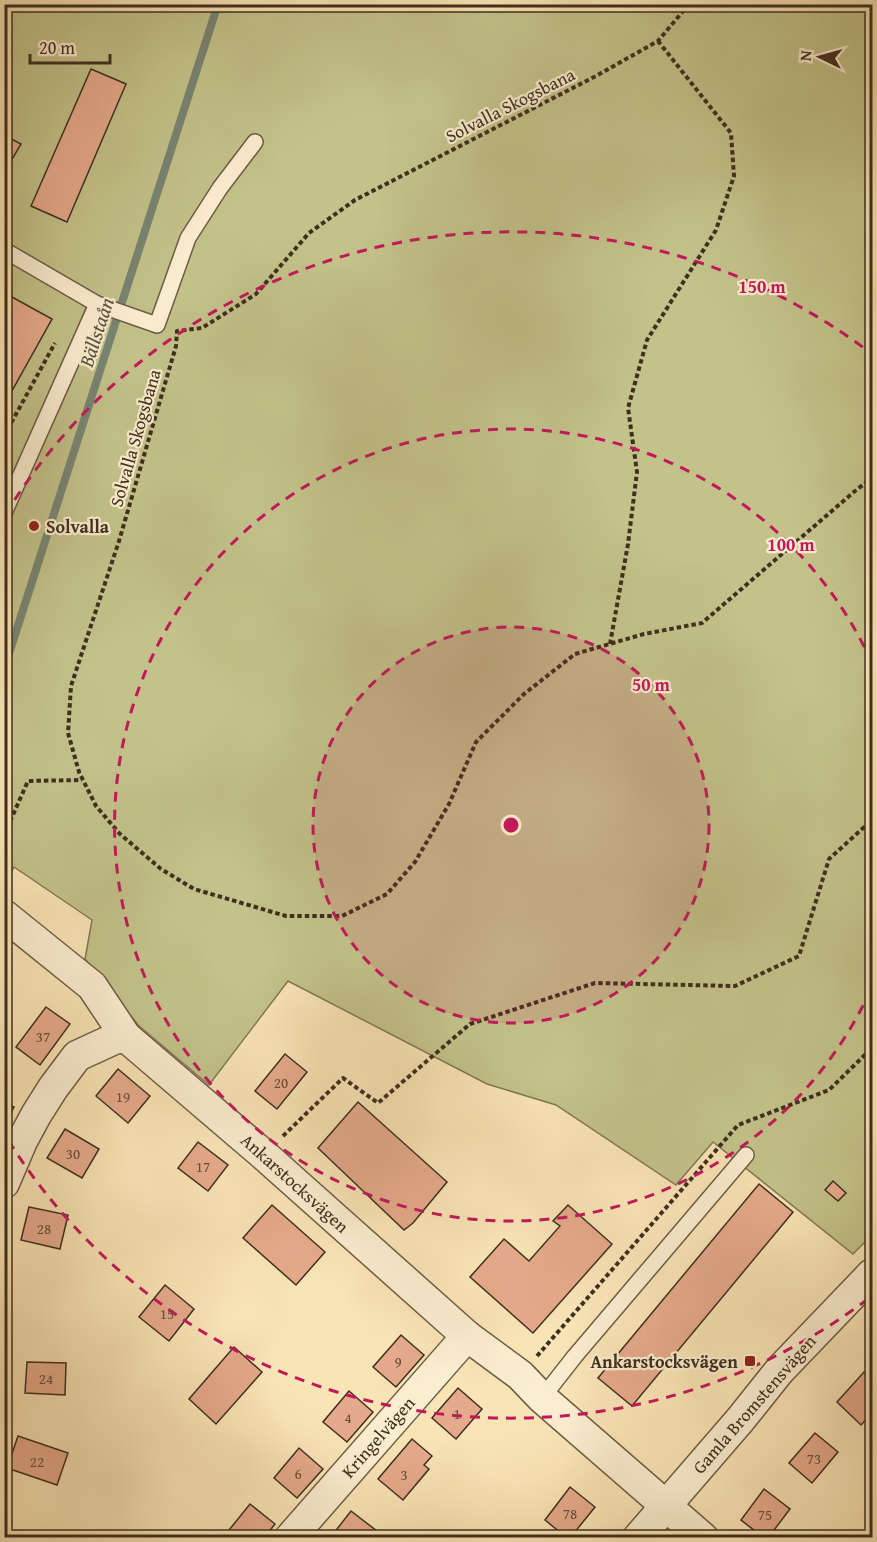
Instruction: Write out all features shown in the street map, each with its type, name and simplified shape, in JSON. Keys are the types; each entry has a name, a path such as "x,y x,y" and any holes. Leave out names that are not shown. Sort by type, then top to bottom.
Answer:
{"street":[{"name":"Ankarstocksvägen","path":"4,915 92,986 126,1037 264,1155 467,1336 520,1375 542,1398 703,1538"},
{"path":"4,1184 36,1114 77,1056 126,1037"},
{"name":"Gamla Bromstensvägen","path":"638,1538 780,1370 873,1274"},
{"name":"Kringelvägen","path":"290,1538 467,1336"}],"lane":[{"path":"4,250 96,304 157,325 188,238 220,189 255,142"},
{"path":"4,513 96,304"},
{"path":"542,1398 746,1155"}],"path":[{"name":"Solvalla Skogsbana","path":"689,4 658,41 597,76 355,200 309,233 256,294 202,328 177,331 176,346 119,541 70,686 68,733 79,772 96,806 120,834 161,869 194,889 286,916 342,916 387,894 415,862 449,804 476,742 524,694 575,654 644,634 702,623 873,478"},
{"path":"610,644 638,472 628,408 647,340 716,230 734,176 731,133 658,41"},
{"path":"873,44 868,60 869,106 873,109"},
{"path":"4,436 59,335"},
{"path":"4,835 28,781 83,780"},
{"path":"264,1155 343,1078 378,1103 470,1024 596,983 735,986 799,956 829,859 873,820"}],"shaded area":[{"path":"5,5 872,5 872,1235 853,1254 713,1142 676,1185 556,1105 487,1084 288,981 209,1085 139,1026 85,959 92,920 14,867 5,884"}],"building":[{"path":"91,69 126,84 67,222 31,206"},
{"path":"4,135 21,144 4,173"},
{"path":"12,297 52,319 4,405 4,311"},
{"path":"46,1007 70,1024 40,1065 16,1047"},
{"path":"285,1054 307,1072 277,1109 255,1091"},
{"path":"118,1069 150,1096 128,1123 96,1096"},
{"path":"358,1102 447,1182 413,1223 404,1230 318,1148"},
{"path":"4,1103 14,1107 4,1128"},
{"path":"65,1129 99,1149 82,1178 47,1158"},
{"path":"198,1142 228,1165 208,1191 178,1168"},
{"path":"833,1181 846,1193 838,1201 825,1190"},
{"path":"759,1184 793,1212 632,1406 598,1378"},
{"path":"272,1205 325,1252 296,1285 243,1238"},
{"path":"568,1205 612,1244 533,1333 470,1277 504,1239 529,1261 560,1226 553,1221"},
{"path":"29,1207 68,1215 60,1249 21,1240"},
{"path":"165,1285 194,1309 169,1341 139,1317"},
{"path":"401,1335 424,1355 396,1387 373,1367"},
{"path":"234,1347 262,1372 216,1424 189,1399"},
{"path":"27,1362 66,1363 65,1395 25,1393"},
{"path":"864,1372 872,1380 872,1413 861,1425 837,1402"},
{"path":"458,1388 482,1409 456,1439 432,1418"},
{"path":"349,1391 373,1412 347,1442 323,1422"},
{"path":"815,1433 838,1452 812,1483 789,1463"},
{"path":"18,1436 68,1453 57,1485 7,1468"},
{"path":"412,1439 432,1456 424,1465 429,1469 403,1500 378,1479"},
{"path":"299,1448 323,1469 297,1498 274,1478"},
{"path":"570,1487 595,1507 570,1538 567,1538 545,1520"},
{"path":"764,1489 790,1509 768,1538 764,1538 741,1520"},
{"path":"250,1504 275,1524 264,1538 228,1538 225,1535"},
{"path":"351,1511 386,1538 330,1538"},
{"path":"4,1517 12,1521 6,1531 18,1538 4,1538"}],"waterway":[{"name":"Bällstaån","path":"4,669 218,4"}],"place":[{"name":"Solvalla","path":"34,526"},
{"name":"Ankarstocksvägen","path":"750,1361"}]}
